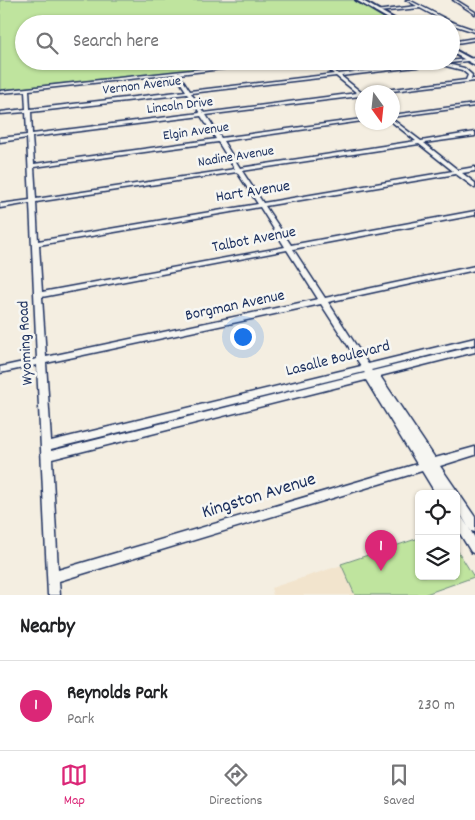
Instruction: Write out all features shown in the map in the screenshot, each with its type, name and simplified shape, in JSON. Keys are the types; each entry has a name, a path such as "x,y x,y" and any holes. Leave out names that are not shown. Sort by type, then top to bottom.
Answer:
{"street":[{"path":"358,0 384,15"},
{"path":"407,0 436,15"},
{"path":"454,0 475,13"},
{"path":"377,11 420,7"},
{"path":"460,26 475,31"},
{"path":"460,42 475,39"},
{"path":"460,54 472,59 475,63"},
{"name":"Vernon Avenue","path":"460,69 466,70 470,75 468,81"},
{"path":"0,92 204,70"},
{"path":"331,70 355,89"},
{"name":"Vernon Avenue","path":"0,113 379,70"},
{"path":"176,73 324,301 368,371 370,381 429,465 450,490"},
{"path":"400,89 475,80"},
{"name":"Wyoming Road","path":"27,89 54,595"},
{"name":"Lincoln Drive","path":"0,140 355,96"},
{"path":"400,117 475,105"},
{"name":"Elgin Avenue","path":"32,166 355,121"},
{"path":"400,125 475,186"},
{"name":"Nadine Avenue","path":"0,206 475,134"},
{"name":"Hart Avenue","path":"36,243 475,169"},
{"name":"Talbot Avenue","path":"38,295 475,213"},
{"name":"Borgman Avenue","path":"0,370 475,268"},
{"name":"Lasalle Boulevard","path":"47,451 368,371 475,341"},
{"name":"Lasalle Boulevard","path":"368,371 475,349"},
{"name":"Kingston Avenue","path":"53,577 475,451"},
{"path":"429,465 440,490"},
{"path":"460,504 475,527"},
{"path":"460,524 475,548"}],"shaded area":[{"path":"342,565 355,595 273,595 271,588"}],"green space":[{"path":"0,0 354,0 380,15 15,15 15,70 190,70 0,90"},
{"path":"415,539 415,580 460,580 460,554 474,577 423,595 355,595 341,564"}],"place":[{"name":"Reynolds Park","path":"381,571"}]}
